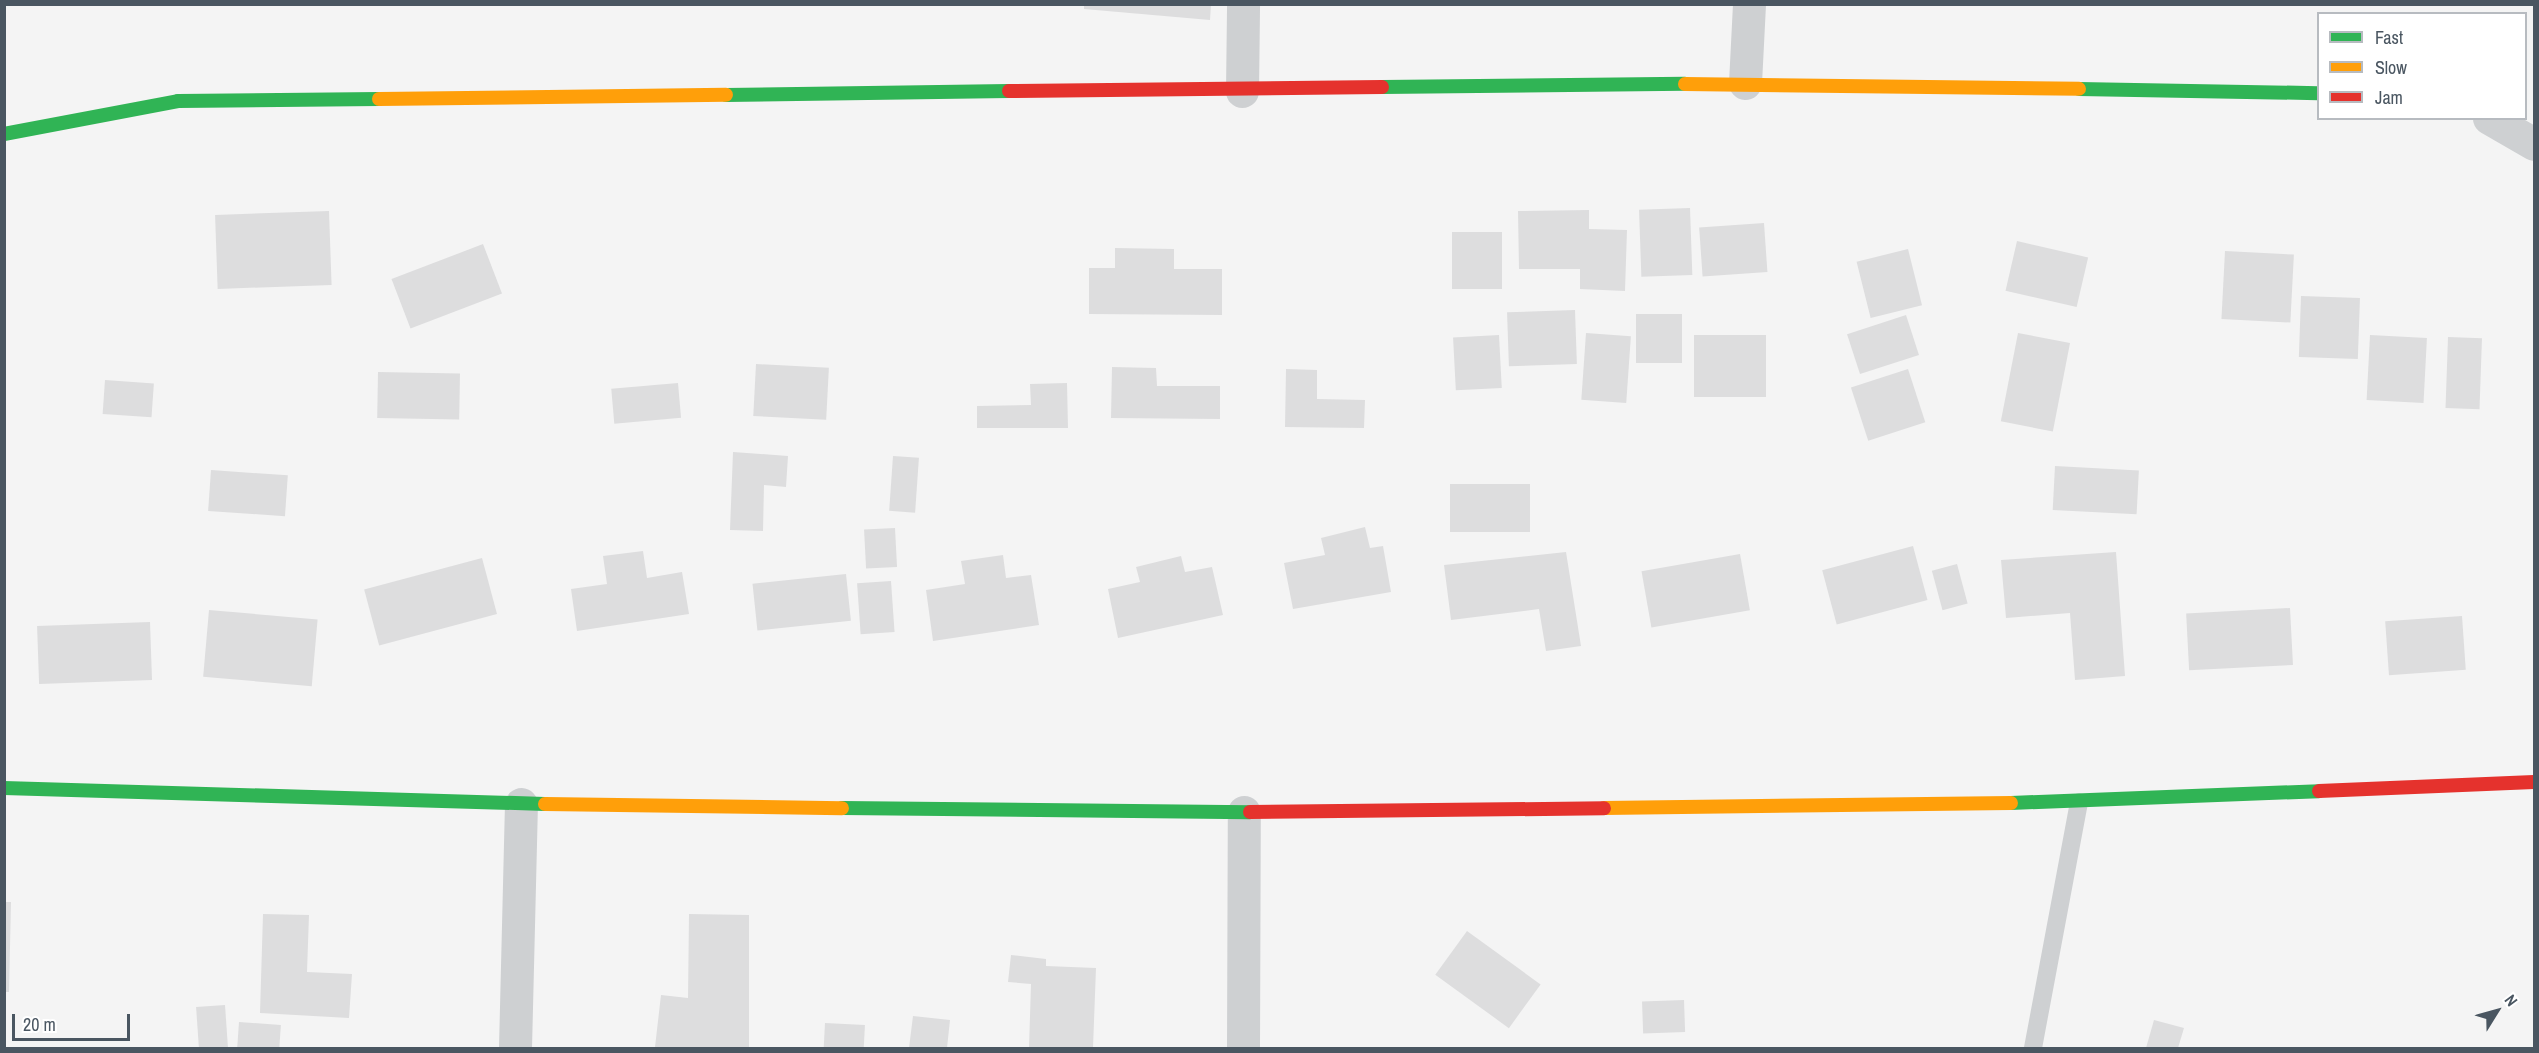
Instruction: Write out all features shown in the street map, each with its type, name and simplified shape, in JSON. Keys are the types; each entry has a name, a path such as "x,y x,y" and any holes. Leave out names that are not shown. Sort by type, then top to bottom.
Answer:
{"street":[{"path":"1242,91 1243,4"},
{"path":"1745,83 1749,4"},
{"path":"4,134 178,101 1242,91 1745,83 2317,93"},
{"path":"2493,120 2535,144"},
{"path":"4,788 521,804 1244,812 2079,802 2535,782"},
{"path":"515,1048 521,804"},
{"path":"1243,1048 1244,812"}],"lane":[{"path":"2033,1048 2079,802"}],"building":[{"path":"1084,4 1211,4 1210,20 1084,9"},
{"path":"1690,208 1692,275 1641,277 1639,210"},
{"path":"1589,210 1589,229 1627,230 1625,291 1580,289 1580,269 1519,269 1518,211"},
{"path":"329,211 332,285 218,289 215,215"},
{"path":"1764,223 1767,272 1703,276 1699,228"},
{"path":"1452,232 1502,232 1502,289 1452,289"},
{"path":"2017,241 2088,257 2077,307 2006,291"},
{"path":"483,244 502,293 411,329 392,279"},
{"path":"1115,248 1174,249 1174,269 1222,269 1222,315 1089,314 1089,268 1115,268"},
{"path":"1908,249 1922,305 1871,318 1857,262"},
{"path":"2225,251 2294,255 2290,323 2221,319"},
{"path":"2301,296 2360,298 2358,359 2299,357"},
{"path":"1575,310 1577,364 1509,366 1507,312"},
{"path":"1636,314 1682,314 1682,363 1636,363"},
{"path":"1906,315 1919,355 1860,374 1847,334"},
{"path":"1586,333 1631,336 1626,403 1581,400"},
{"path":"2018,333 2070,343 2053,431 2001,421"},
{"path":"1499,335 1502,388 1456,390 1453,337"},
{"path":"1694,335 1766,335 1766,397 1694,397"},
{"path":"2370,335 2427,338 2424,403 2367,400"},
{"path":"2448,337 2482,338 2480,409 2446,408"},
{"path":"756,364 829,368 826,420 753,416"},
{"path":"1112,367 1156,368 1157,386 1220,386 1220,419 1111,418"},
{"path":"1286,369 1317,370 1317,399 1365,400 1364,428 1285,427"},
{"path":"1908,369 1925,422 1868,441 1851,388"},
{"path":"378,372 460,373 459,419 377,418"},
{"path":"105,380 154,383 152,417 103,414"},
{"path":"678,383 681,418 614,424 611,389"},
{"path":"1067,383 1068,428 977,428 977,406 1031,405 1030,384"},
{"path":"733,452 788,456 786,487 764,485 763,531 730,530"},
{"path":"893,456 919,458 915,513 889,511"},
{"path":"2055,466 2139,470 2137,514 2053,510"},
{"path":"211,470 288,475 285,516 208,511"},
{"path":"1450,484 1530,484 1530,532 1450,532"},
{"path":"1365,527 1370,548 1383,546 1391,592 1293,609 1284,563 1325,555 1321,538"},
{"path":"895,528 897,567 866,569 864,530"},
{"path":"1913,546 1927,600 1837,624 1822,570"},
{"path":"643,551 647,578 682,572 689,614 577,631 571,589 607,584 603,556"},
{"path":"1566,552 1581,646 1546,651 1539,609 1451,620 1444,565"},
{"path":"2116,552 2125,676 2075,680 2070,613 2006,618 2001,560"},
{"path":"1740,554 1750,610 1651,627 1642,571"},
{"path":"1003,555 1006,578 1031,575 1039,625 933,641 926,590 965,584 961,561"},
{"path":"1181,556 1185,572 1212,567 1223,615 1118,638 1108,589 1140,582 1136,567"},
{"path":"482,558 497,614 379,646 364,590"},
{"path":"1957,564 1968,604 1942,610 1932,571"},
{"path":"846,574 851,621 757,631 753,584"},
{"path":"891,581 895,632 861,634 857,583"},
{"path":"2290,608 2293,665 2189,670 2186,613"},
{"path":"209,610 318,619 312,686 203,677"},
{"path":"2462,616 2466,670 2389,675 2385,621"},
{"path":"150,622 152,680 39,684 37,626"},
{"path":"4,902 11,902 9,992 4,992"},
{"path":"263,914 309,915 307,972 352,974 349,1018 260,1013"},
{"path":"689,914 749,915 749,1048 655,1047 661,995 688,998"},
{"path":"1467,931 1541,984 1509,1028 1435,975"},
{"path":"1011,955 1046,959 1046,966 1096,968 1093,1048 1029,1048 1031,984 1008,982"},
{"path":"1684,1000 1685,1032 1643,1033 1642,1001"},
{"path":"225,1005 228,1048 199,1048 196,1007"},
{"path":"913,1016 950,1020 947,1048 909,1048"},
{"path":"2154,1020 2184,1028 2178,1048 2146,1048"},
{"path":"239,1022 281,1025 279,1048 237,1048"},
{"path":"825,1023 865,1025 864,1048 824,1048"}],"traffic: fast":[{"path":"1382,87 1685,84"},
{"path":"2079,89 2317,93"},
{"path":"726,95 1009,91"},
{"path":"4,134 178,101 379,99"},
{"path":"4,788 545,804"},
{"path":"2011,803 2319,791"},
{"path":"842,808 1250,812"}],"traffic: slow":[{"path":"1685,84 2079,89"},
{"path":"379,99 726,95"},
{"path":"1604,808 2011,803"},
{"path":"545,804 842,808"}],"traffic: jam":[{"path":"1009,91 1382,87"},
{"path":"2319,791 2534,782"},
{"path":"1250,812 1604,808"}]}
